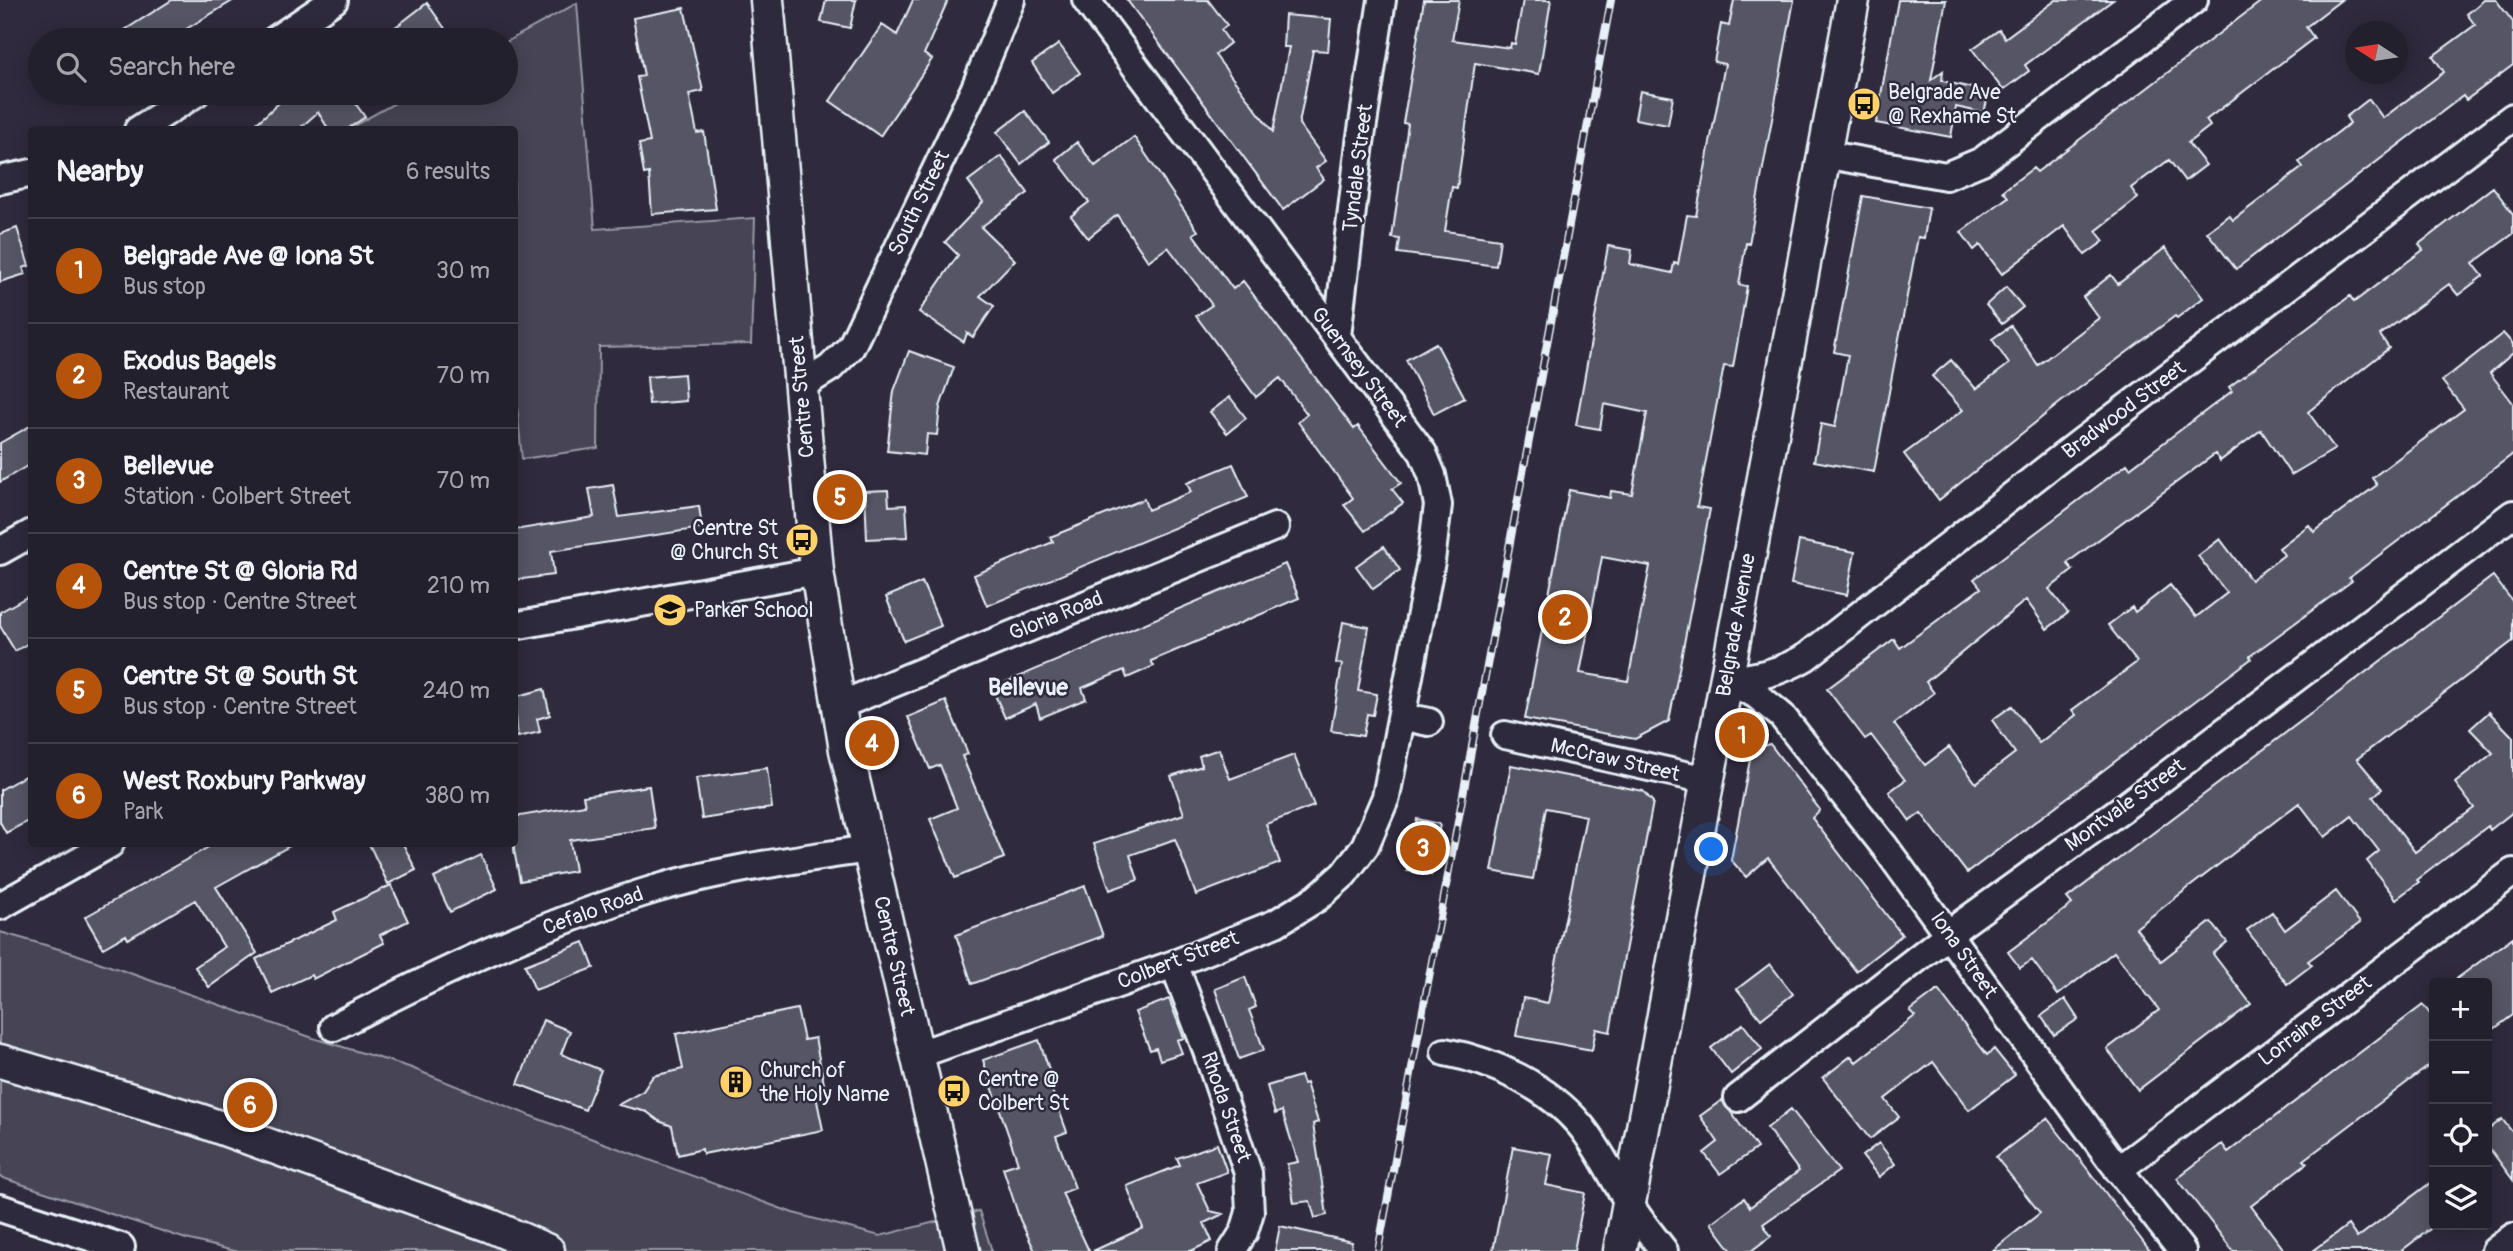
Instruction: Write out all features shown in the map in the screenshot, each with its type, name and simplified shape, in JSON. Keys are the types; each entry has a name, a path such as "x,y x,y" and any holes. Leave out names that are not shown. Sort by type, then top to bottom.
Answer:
{"main road":[{"name":"Centre Street","path":"767,0 817,571 838,705 868,849 960,1248"},
{"name":"Belgrade Avenue","path":"1620,1251 1853,0"},
{"path":"0,1061 199,1120 491,1226 548,1251"}],"street":[{"path":"293,28 334,0"},
{"name":"South Street","path":"801,386 830,368 851,347 975,88 1011,0"},
{"name":"Guernsey Street","path":"1086,0 1423,453 1432,475 1438,505 1431,561 1386,797"},
{"name":"Tyndale Street","path":"1337,336 1360,143 1382,0"},
{"path":"1823,154 1946,176 1982,161 2194,0"},
{"path":"144,126 177,105"},
{"name":"Bradwood Street","path":"1726,680 1758,677 1782,671 1806,657 2081,442 2513,117"},
{"path":"0,180 28,174"},
{"name":"Montvale Street","path":"1738,1098 1948,935 2138,797 2513,514"},
{"name":"Gloria Road","path":"838,705 1275,527"},
{"path":"0,551 28,535"},
{"path":"518,625 817,571"},
{"name":"Iona Street","path":"1726,680 1755,694 1782,716 1885,847 2118,1170 2182,1251"},
{"name":"McCraw Street","path":"1514,737 1707,780"},
{"name":"Colbert Street","path":"917,1055 1174,964 1280,934 1344,874 1365,846 1386,797"},
{"path":"0,906 105,847"},
{"name":"Cefalo Road","path":"334,1027 446,969 583,912 655,888 730,870 868,849"},
{"name":"Lorraine Street","path":"2118,1170 2513,872"},
{"name":"Rhoda Street","path":"1174,964 1206,1048 1248,1173 1250,1212 1244,1232 1232,1251"},
{"path":"1445,1052 1483,1061 1505,1071 1562,1108 1594,1143 1629,1203 1664,1251"},
{"path":"0,1208 121,1247"},
{"path":"2495,1251 2513,1237"}],"shaded area":[{"path":"577,3 595,229 755,218 751,344 599,347 598,448 522,459 518,416 518,126 353,126 391,105 518,105 518,35"},
{"path":"0,932 73,953 313,1038 409,1067 536,1118 793,1213 880,1236 979,1211 992,1251 234,1251 186,1239 0,1177"}],"building":[{"path":"172,0 234,0 188,28 128,28"},
{"path":"826,0 856,0 850,28 821,22"},
{"path":"913,0 948,0 924,54 932,59 880,136 830,101 882,25 897,35"},
{"path":"1127,0 1208,0 1227,25 1221,30 1230,43 1215,55 1273,132 1289,47 1283,47 1285,15 1331,19 1328,51 1313,50 1299,124 1326,161 1316,168 1324,179 1283,210"},
{"path":"1424,0 1459,0 1452,40 1510,48 1511,43 1515,44 1523,0 1551,0 1539,74 1475,63 1457,188 1452,187 1445,231 1500,239 1496,266 1398,253 1400,239 1392,238 1408,124 1403,123"},
{"path":"1734,0 1794,0 1739,285 1747,286 1733,367 1724,366 1697,507 1710,509 1669,721 1635,739 1525,719 1569,490 1610,498 1611,491 1632,494 1647,413 1604,404 1600,429 1576,425 1608,246 1632,250 1630,264 1672,273 1674,263 1678,264 1687,215 1696,216 1725,64 1714,62 1721,24 1729,26","holes":["1602,557 1650,566 1628,681 1580,673"]},
{"path":"1898,0 1946,0 1931,80 1943,71 1942,81 1989,92 1984,113 1956,107 1951,137 1876,123"},
{"path":"2056,0 2113,0 2025,65 2029,71 2003,90 1972,49 1999,30 2005,38"},
{"path":"2263,0 2341,0 2306,27 2314,38 2206,120 2210,126 2188,143 2206,165 2185,181 2169,160 2131,188 2138,198 2096,231 2104,241 2085,255 2064,226 2002,274 1980,245 1974,250 1961,232 2008,197 2003,191 2033,168 2037,172"},
{"path":"2484,0 2496,0 2513,22 2513,65 2466,100 2463,96 2236,269 2207,232 2229,215 2233,220 2303,167 2299,162 2350,123 2346,117 2369,99 2383,118 2444,72 2433,56 2475,25 2467,14"},
{"path":"427,3 445,28 394,28"},
{"path":"684,8 703,91 689,94 697,133 704,132 716,209 652,214 649,173 644,174 639,144 650,142 637,77 644,76 633,18"},
{"path":"1059,44 1080,73 1052,93 1032,63"},
{"path":"1640,91 1673,97 1668,125 1635,119"},
{"path":"277,105 356,105 365,117 352,126 327,126 318,112 302,126 253,126"},
{"path":"1025,111 1049,142 1021,164 997,132"},
{"path":"1134,137 1198,231 1193,234 1233,289 1243,281 1354,429 1358,426 1401,483 1392,489 1403,503 1365,531 1344,505 1353,498 1298,422 1307,414 1280,378 1256,397 1196,316 1212,305 1168,247 1148,261 1117,215 1088,238 1071,216 1089,202 1056,159 1077,142 1095,166"},
{"path":"1001,156 1028,193 981,227 1015,260 980,296 994,306 973,337 967,333 964,342 919,312 958,255 945,242 983,202 968,181"},
{"path":"2493,187 2513,214 2513,234 2473,263 2483,276 2458,295 2449,284 2380,335 2389,348 2308,412 2335,449 2291,475 2261,430 2220,461 2215,454 2067,563 2073,570 2049,589 2068,613 2047,629 2026,600 1926,682 1934,693 1894,724 1925,765 1949,747 1976,783 2015,753 1992,720 2012,706 2039,743 2076,715 2072,710 2137,662 2108,625 2132,607 2135,612 2170,585 2196,617 2227,593 2198,556 2220,539 2251,580 2284,555 2279,548 2309,525 2314,532 2377,485 2372,478 2464,409 2442,381 2503,333 2513,344 2513,353 2490,373 2513,403 2513,454 2349,578 2352,581 2250,656 2251,659 1967,873 1921,813 1910,821 1889,792 1905,780 1871,735 1865,739 1827,689 1894,639 1900,648 1981,588 1974,579 2127,464 2130,468 2232,391 2229,387 2350,296 2354,302 2423,250 2419,244"},
{"path":"1863,196 1929,208 1924,238 1918,237 1874,472 1814,461 1821,424 1835,427 1848,355 1834,352"},
{"path":"17,228 28,266 23,268 25,274 0,282 0,234"},
{"path":"2165,248 2203,298 2061,402 1939,500 1904,454 1963,410 1932,376 1951,360 1976,389 2009,364 1992,339 2011,326 2038,365 2099,318 2083,297 2111,275 2118,284"},
{"path":"2006,287 2023,307 2002,324 1986,305"},
{"path":"1436,343 1465,398 1434,414 1406,360"},
{"path":"909,351 954,367 940,407 937,435 927,434 925,455 887,451 894,391"},
{"path":"684,374 686,401 649,404 647,377"},
{"path":"1230,397 1246,418 1227,433 1210,412"},
{"path":"28,427 28,465 0,482 0,443"},
{"path":"1233,464 1248,497 987,606 974,575 1053,542 1050,537 1144,499 1148,510 1191,492 1187,483"},
{"path":"613,485 619,517 699,506 702,528 551,551 554,575 518,580 518,529 594,517 589,489"},
{"path":"888,490 889,506 906,505 908,537 867,539 865,491"},
{"path":"1799,541 1855,552 1847,595 1791,584"},
{"path":"1384,546 1400,570 1373,589 1356,566"},
{"path":"1285,564 1299,598 1151,661 1154,666 1127,678 1124,670 1082,688 1086,699 1040,718 1036,704 1005,718 992,688"},
{"path":"2493,576 2513,602 2513,641 2357,759 2382,789 2373,797 2415,852 2474,808 2455,783 2493,753 2470,729 2489,712 2513,737 2513,812 2490,830 2488,826 2396,899 2367,861 2379,851 2352,816 2325,837 2299,803 2136,928 2161,961 2211,922 2227,942 2213,954 2251,1004 2138,1090 2107,1049 2159,1010 2114,952 2058,995 2032,960 2020,968 2008,952 2072,904 2067,898"},
{"path":"922,582 941,626 904,641 886,597"},
{"path":"28,596 28,643 15,651 0,626 0,612"},
{"path":"1343,622 1369,627 1358,691 1377,694 1373,715 1367,714 1363,736 1331,731 1342,664 1336,663"},
{"path":"544,689 550,715 537,719 540,732 518,737 518,696"},
{"path":"946,701 968,754 962,756 1004,858 955,878 930,819 957,808 940,765 930,769 908,717"},
{"path":"1770,744 1820,810 1812,818 1902,935 1856,971 1768,858 1746,877 1731,860 1752,749"},
{"path":"1219,749 1230,779 1294,755 1314,806 1266,824 1280,863 1196,895 1175,839 1130,855 1138,880 1110,890 1094,844 1184,814 1171,776 1202,766 1199,756"},
{"path":"1511,765 1643,791 1653,802 1610,1032 1596,1029 1592,1050 1516,1036 1523,998 1548,1003 1586,816 1546,808 1533,879 1492,871"},
{"path":"767,768 772,808 702,819 696,778"},
{"path":"28,774 28,821 6,833 0,822 0,790"},
{"path":"649,786 655,828 570,840 575,871 520,881 514,850 514,847 518,847 518,816 585,805 583,796"},
{"path":"1417,819 1440,824 1431,875 1407,871"},
{"path":"209,847 288,847 216,887 257,953 209,987 195,967 224,947 195,900 128,939 126,935 103,948 85,917"},
{"path":"370,847 404,847 416,870 388,884"},
{"path":"481,855 497,889 450,912 434,878"},
{"path":"391,885 408,921 380,935 384,943 313,979 311,975 272,993 256,959 337,920 334,912"},
{"path":"1085,886 1103,936 972,984 956,935"},
{"path":"2336,891 2360,923 2308,961 2312,965 2287,984 2247,930 2272,912 2285,930"},
{"path":"2513,937 2513,1015 2492,1030 2492,978 2458,978"},
{"path":"584,942 594,968 535,990 525,965"},
{"path":"1770,964 1793,994 1761,1019 1737,989"},
{"path":"1245,977 1256,1007 1249,1010 1264,1050 1239,1059 1215,989"},
{"path":"1938,990 1987,1055 1994,1049 2015,1075 1969,1110 1933,1062 1885,1099 1899,1117 1870,1139 1823,1078 1851,1056 1856,1062 1915,1016 1910,1011"},
{"path":"1169,999 1184,1038 1177,1040 1182,1053 1160,1060 1156,1048 1150,1050 1135,1012"},
{"path":"2065,999 2078,1019 2054,1035 2041,1016"},
{"path":"2423,1005 2429,1013 2429,1066 2304,1160 2307,1163 2251,1206 2285,1251 2233,1251 2177,1178 2222,1144 2228,1152"},
{"name":"Church of the Holy Name","path":"797,1009 804,1040 815,1038 826,1094 816,1096 823,1130 703,1154 702,1149 678,1155 672,1126 647,1112 618,1105 643,1091 653,1076 683,1069 676,1034"},
{"path":"543,1020 570,1031 561,1054 601,1070 585,1110 518,1084"},
{"path":"1743,1024 1762,1049 1731,1074 1711,1048"},
{"path":"1039,1040 1051,1075 1047,1077 1067,1132 1056,1136 1075,1188 1062,1193 1089,1251 1035,1251 1020,1220 1003,1168 1018,1163 983,1060"},
{"path":"1300,1076 1303,1084 1306,1083 1318,1122 1313,1124 1327,1215 1315,1218 1310,1201 1294,1203 1287,1164 1298,1162 1282,1111 1275,1114 1267,1086"},
{"path":"1722,1100 1757,1148 1720,1174 1704,1153 1718,1142 1700,1116"},
{"path":"1791,1109 1839,1171 1763,1224 1771,1236 1751,1251 1732,1251 1711,1223 1744,1198 1750,1207 1799,1171 1767,1128"},
{"path":"2047,1118 2150,1251 1992,1251 2040,1213 1996,1157"},
{"path":"2502,1119 2513,1133 2513,1180 2492,1152 2492,1127"},
{"path":"1879,1143 1895,1164 1879,1177 1862,1156"},
{"path":"1217,1144 1227,1172 1197,1183 1210,1211 1223,1214 1204,1223 1212,1241 1191,1251 1093,1251 1143,1228 1127,1186 1180,1165 1177,1158"},
{"path":"1513,1147 1552,1154 1546,1185 1585,1193 1574,1251 1493,1251"},
{"path":"2429,1184 2429,1230 2401,1251 2313,1251 2348,1225 2357,1238"},
{"path":"1280,1226 1352,1242 1351,1251 1275,1251"}],"railway":[{"path":"1378,1251 1611,0"}],"place":[{"name":"Belgrade Ave @ Rexhame St","path":"1864,104"},
{"name":"Centre St @ South St","path":"840,497"},
{"name":"Centre St @ Church St","path":"802,540"},
{"name":"Parker School","path":"670,610"},
{"name":"Exodus Bagels","path":"1565,617"},
{"name":"Belgrade Ave @ Iona St","path":"1742,735"},
{"name":"Centre St @ Gloria Rd","path":"872,743"},
{"name":"Bellevue","path":"1423,848"},
{"name":"Church of the Holy Name","path":"736,1082"},
{"name":"Centre @ Colbert St","path":"954,1091"},
{"name":"West Roxbury Parkway","path":"250,1105"}],"district":[{"name":"Bellevue","path":"1028,687"}]}
